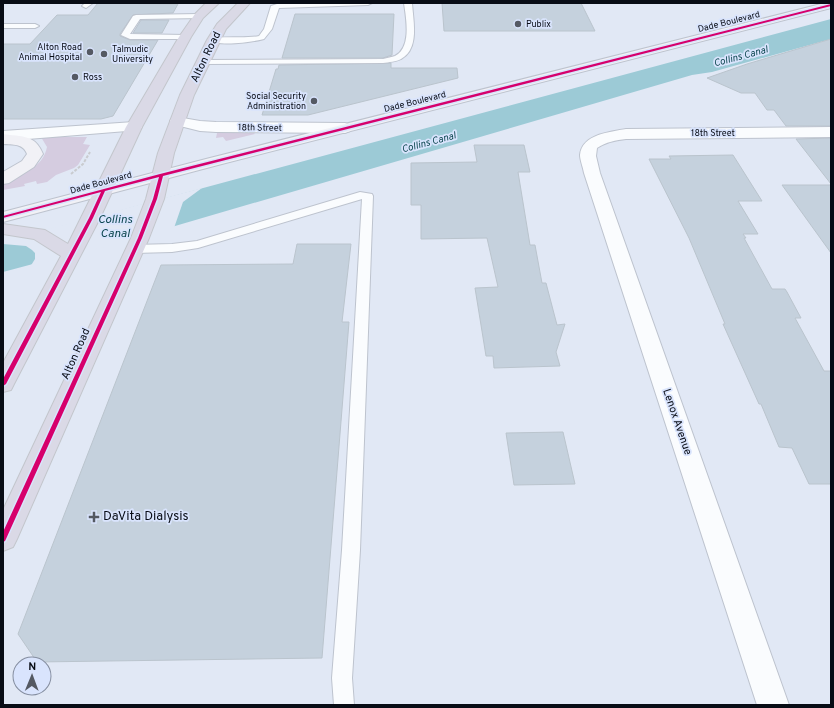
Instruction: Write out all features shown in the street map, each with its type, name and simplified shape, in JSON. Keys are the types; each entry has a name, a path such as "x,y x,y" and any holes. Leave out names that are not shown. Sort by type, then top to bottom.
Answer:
{"highway":[{"path":"3,383 93,215 134,127 185,37 199,16 214,3"},
{"name":"Alton Road","path":"3,539 137,243 155,199 166,153 177,121 202,62 220,28 244,3"},
{"path":"3,229 39,234 71,257"}],"main road":[{"name":"Dade Boulevard","path":"3,217 824,5"},
{"path":"3,137 26,142 32,146 35,154 28,164 3,179"}],"street":[{"name":"18th Street","path":"177,121 200,126 216,127 345,128"},
{"path":"3,137 134,127"},
{"name":"18th Street","path":"597,141 612,136 642,133 831,132"},
{"name":"Lenox Avenue","path":"597,141 590,146 588,156 592,173 773,705"}],"lane":[{"path":"213,40 253,40 262,38 266,35 274,8 278,6 368,3"},
{"path":"202,62 383,61 398,57 407,50 409,37 408,3"},
{"path":"185,37 130,37 125,35 136,18 139,17 199,16"},
{"path":"3,26 35,26"},
{"path":"137,243 172,248 198,244 360,196 368,196 351,550 342,678 344,705"}],"path":[{"path":"71,174 83,164 93,147"}],"shaded area":[{"path":"217,133 255,134 226,141 223,137 216,138"},
{"path":"41,137 87,137 83,144 90,145 78,165 56,175 47,182 37,184 36,181 24,184 25,186 3,190 3,184 24,174 36,166 41,160 47,147"}],"water":[{"name":"Collins Canal","path":"831,19 831,39 712,72 692,75 175,226 3,272 3,242"}],"pier":[{"path":"202,188 183,202 174,228 30,267 35,259 35,253 32,250 26,246 3,244 3,241"}],"building":[{"path":"98,3 178,4 173,13 133,15 120,34 120,36 130,40 158,40 113,116 101,119 3,119 3,44 30,44 57,15 88,15"},
{"name":"Publix","path":"442,3 581,3 595,31 444,31"},
{"path":"295,14 394,14 392,55 383,58 282,58"},
{"path":"141,20 169,20 162,33 133,33"},
{"path":"831,39 831,126 786,126 774,110 767,110 755,93 741,93 707,78 747,64"},
{"name":"Social Security Administration","path":"391,63 391,68 457,68 458,78 308,115 262,115 276,69 278,69 279,65"},
{"path":"831,138 831,184 796,139"},
{"path":"474,145 524,145 530,172 518,172 530,245 535,245 542,283 546,283 557,325 565,324 556,352 560,366 494,368 493,356 486,356 475,288 498,287 487,238 421,239 421,205 411,205 411,163 477,162"},
{"path":"733,155 762,201 738,201 758,234 743,234 746,238 744,238 772,289 785,289 787,292 801,318 795,318 824,371 831,371 831,484 809,484 792,448 779,447 761,404 759,404 723,324 725,324 689,238 649,159 671,159 669,156"},
{"path":"782,185 831,185 831,253"},
{"path":"297,244 351,244 342,322 349,322 322,658 52,662 52,656 33,656 18,634 161,265 293,264"},
{"path":"563,432 575,484 514,485 506,433"}],"cycle path":[{"path":"3,217 212,162 831,5"},
{"path":"3,539 140,238 155,199 161,175"},
{"path":"3,384 91,218 104,190"}],"place":[{"name":"Publix","path":"518,24"},
{"name":"Alton Road Animal Hospital","path":"90,52"},
{"name":"Talmudic University","path":"104,54"},
{"name":"Ross","path":"75,77"},
{"name":"Social Security Administration","path":"314,101"},
{"name":"DaVita Dialysis","path":"94,517"}]}
